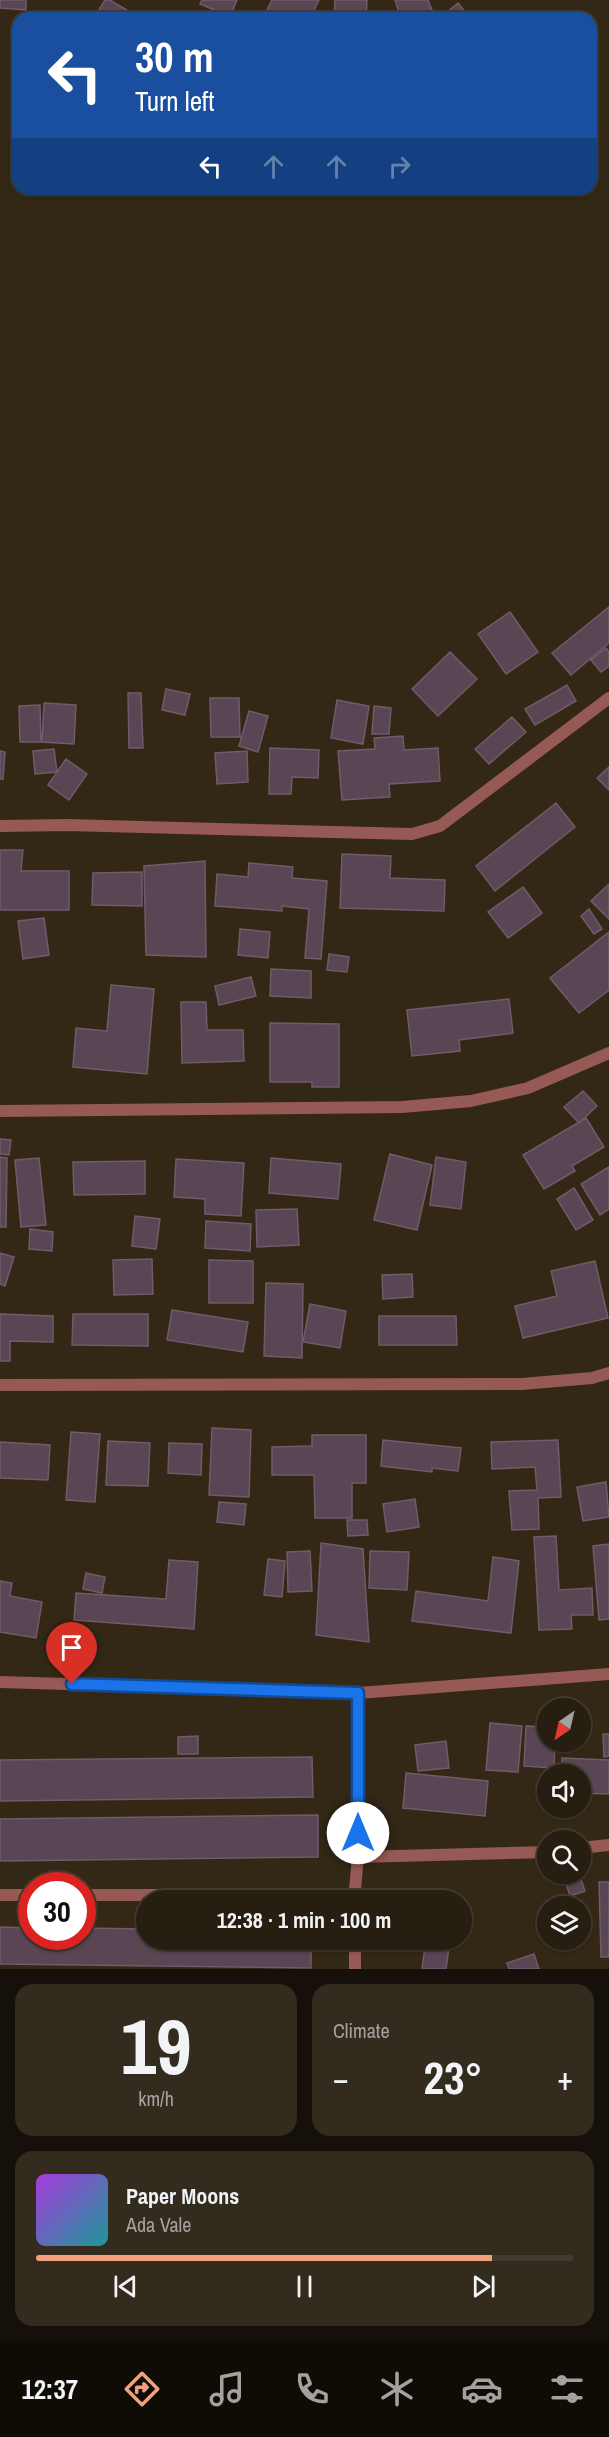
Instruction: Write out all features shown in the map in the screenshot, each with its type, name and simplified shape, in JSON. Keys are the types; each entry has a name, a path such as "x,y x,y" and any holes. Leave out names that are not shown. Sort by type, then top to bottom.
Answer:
{"street":[{"path":"0,826 67,825 412,834 440,826 609,698"},
{"path":"0,1111 402,1107 471,1101 528,1088 609,1053"},
{"path":"0,1384 522,1384 592,1378 609,1373"},
{"path":"0,1682 358,1693 609,1674"},
{"path":"355,1890 358,1857 358,1693"},
{"path":"591,1847 609,1845"},
{"path":"358,1857 537,1852"},
{"path":"0,1895 18,1895"},
{"path":"96,1895 136,1896"},
{"path":"355,1950 355,1969"}],"building":[{"path":"0,0 26,0 26,10 0,8"},
{"path":"105,0 110,0 130,12 98,12"},
{"path":"202,0 237,0 232,12 218,12 200,4"},
{"path":"272,0 319,0 313,12 266,12"},
{"path":"335,0 367,0 366,12 334,12"},
{"path":"395,0 428,0 433,12 399,12"},
{"path":"458,3 465,12 447,12"},
{"path":"609,607 609,643 571,675 552,653"},
{"path":"510,612 538,652 506,674 478,634"},
{"path":"606,648 609,652 609,666 601,672 591,660"},
{"path":"450,652 477,679 438,716 412,689"},
{"path":"567,685 576,701 535,725 525,709"},
{"path":"166,689 190,694 185,715 162,710"},
{"path":"128,693 141,693 143,748 129,748"},
{"path":"210,698 239,698 240,737 211,737"},
{"path":"337,700 369,706 363,744 331,738"},
{"path":"44,703 76,705 74,744 42,742"},
{"path":"40,705 41,742 20,742 19,706"},
{"path":"374,706 391,708 389,734 372,734"},
{"path":"249,711 268,716 258,752 239,746"},
{"path":"512,717 526,732 489,764 475,749"},
{"path":"403,736 404,750 438,748 440,781 389,784 390,797 342,800 338,751 375,749 374,738"},
{"path":"270,748 319,750 318,778 292,777 291,794 269,794"},
{"path":"54,749 57,772 35,774 33,751"},
{"path":"0,751 5,752 3,779 0,779"},
{"path":"247,751 248,782 217,784 215,753"},
{"path":"66,759 87,774 69,800 48,785"},
{"path":"609,767 609,790 597,778"},
{"path":"556,803 575,827 495,891 476,866"},
{"path":"0,850 23,850 21,871 69,871 69,910 0,910"},
{"path":"342,854 391,856 390,878 445,880 444,911 340,908"},
{"path":"205,861 206,957 146,955 144,866"},
{"path":"249,863 293,867 292,878 327,881 321,959 305,958 309,909 282,906 282,911 215,906 217,874 248,877"},
{"path":"142,872 142,906 92,905 93,873"},
{"path":"609,884 609,919 591,901"},
{"path":"523,887 542,913 508,938 488,912"},
{"path":"589,909 602,929 594,934 581,916"},
{"path":"44,918 49,955 23,959 18,921"},
{"path":"240,929 270,932 268,958 238,955"},
{"path":"609,932 609,990 579,1013 550,978"},
{"path":"329,954 349,957 347,972 327,970"},
{"path":"271,969 311,971 311,998 270,996"},
{"path":"251,977 256,996 219,1005 215,986"},
{"path":"111,985 154,989 147,1074 73,1067 76,1028 107,1031"},
{"path":"509,999 513,1033 459,1040 460,1051 412,1056 407,1010"},
{"path":"181,1002 206,1002 207,1030 243,1030 244,1061 182,1063"},
{"path":"270,1023 339,1024 339,1087 312,1087 312,1082 270,1082"},
{"path":"583,1091 597,1106 579,1123 564,1107"},
{"path":"586,1118 604,1147 572,1166 575,1171 544,1189 523,1155"},
{"path":"0,1139 11,1140 9,1155 0,1154"},
{"path":"390,1154 432,1165 417,1230 374,1220"},
{"path":"0,1157 7,1158 6,1227 0,1227"},
{"path":"436,1157 466,1162 461,1209 430,1205"},
{"path":"39,1158 46,1225 21,1227 15,1160"},
{"path":"271,1158 341,1164 338,1199 269,1193"},
{"path":"176,1159 244,1163 241,1216 205,1214 205,1199 174,1197"},
{"path":"145,1161 145,1194 74,1195 73,1162"},
{"path":"609,1167 609,1209 600,1215 581,1184"},
{"path":"574,1188 593,1220 576,1230 557,1199"},
{"path":"297,1209 299,1245 257,1247 256,1210"},
{"path":"135,1216 160,1219 156,1249 132,1246"},
{"path":"206,1221 251,1224 250,1251 205,1248"},
{"path":"30,1229 53,1232 52,1251 29,1249"},
{"path":"0,1253 14,1257 5,1286 0,1284"},
{"path":"152,1259 153,1294 114,1295 113,1260"},
{"path":"209,1260 253,1261 253,1303 209,1303"},
{"path":"595,1261 608,1318 523,1338 515,1306 557,1296 551,1271"},
{"path":"412,1274 413,1297 383,1299 382,1275"},
{"path":"266,1283 303,1284 302,1358 264,1356"},
{"path":"310,1304 346,1311 340,1348 303,1342"},
{"path":"172,1310 248,1322 243,1352 167,1340"},
{"path":"0,1314 53,1316 53,1342 10,1341 10,1361 0,1361"},
{"path":"73,1314 148,1314 148,1346 72,1345"},
{"path":"379,1316 456,1316 457,1345 379,1345"},
{"path":"212,1428 251,1430 249,1497 209,1495"},
{"path":"71,1432 100,1434 95,1502 66,1500"},
{"path":"312,1435 366,1435 366,1483 352,1483 352,1518 315,1518 314,1475 272,1475 272,1447 312,1446"},
{"path":"383,1440 461,1448 458,1471 432,1468 432,1472 381,1466"},
{"path":"558,1440 561,1497 538,1498 539,1529 512,1530 509,1491 537,1490 535,1467 492,1469 491,1442"},
{"path":"108,1441 150,1443 148,1486 106,1485"},
{"path":"0,1442 50,1445 48,1480 0,1478"},
{"path":"169,1443 202,1444 201,1475 168,1473"},
{"path":"606,1482 609,1517 583,1521 577,1487"},
{"path":"415,1499 419,1527 387,1532 383,1504"},
{"path":"219,1502 246,1504 244,1525 217,1522"},
{"path":"347,1520 367,1520 368,1535 348,1536"},
{"path":"556,1536 559,1590 592,1588 593,1615 571,1615 572,1629 539,1630 534,1537"},
{"path":"321,1543 363,1549 369,1642 316,1635"},
{"path":"609,1544 609,1619 599,1620 593,1546"},
{"path":"310,1551 312,1591 288,1592 287,1552"},
{"path":"370,1551 409,1552 407,1590 369,1588"},
{"path":"493,1557 519,1561 511,1633 412,1621 416,1591 488,1601"},
{"path":"268,1559 285,1561 282,1597 264,1595"},
{"path":"169,1560 198,1562 194,1629 74,1620 76,1593 166,1599"},
{"path":"86,1573 105,1577 102,1593 83,1589"},
{"path":"0,1581 12,1583 10,1596 42,1602 36,1638 0,1632"},
{"path":"490,1723 522,1726 518,1772 486,1770"},
{"path":"526,1726 537,1726 537,1752 555,1752 554,1764 524,1766"},
{"path":"603,1734 609,1734 609,1756 604,1757"},
{"path":"198,1736 198,1754 178,1754 178,1737"},
{"path":"446,1741 449,1768 418,1771 415,1745"},
{"path":"312,1757 313,1797 0,1801 0,1760"},
{"path":"562,1758 609,1760 609,1794 591,1793 591,1764 562,1764"},
{"path":"406,1773 488,1781 485,1816 403,1808"},
{"path":"318,1815 318,1857 0,1861 0,1819"},
{"path":"599,1882 609,1882 609,1957 601,1957"},
{"path":"566,1884 583,1884 585,1891 570,1896"},
{"path":"0,1927 18,1928 18,1950 96,1950 96,1928 136,1929 136,1950 311,1950 311,1968 0,1964"},
{"path":"425,1950 449,1950 446,1969 422,1969"},
{"path":"534,1954 539,1969 509,1969 507,1963"}],"route":[{"path":"72,1684 358,1693 358,1833"}]}
